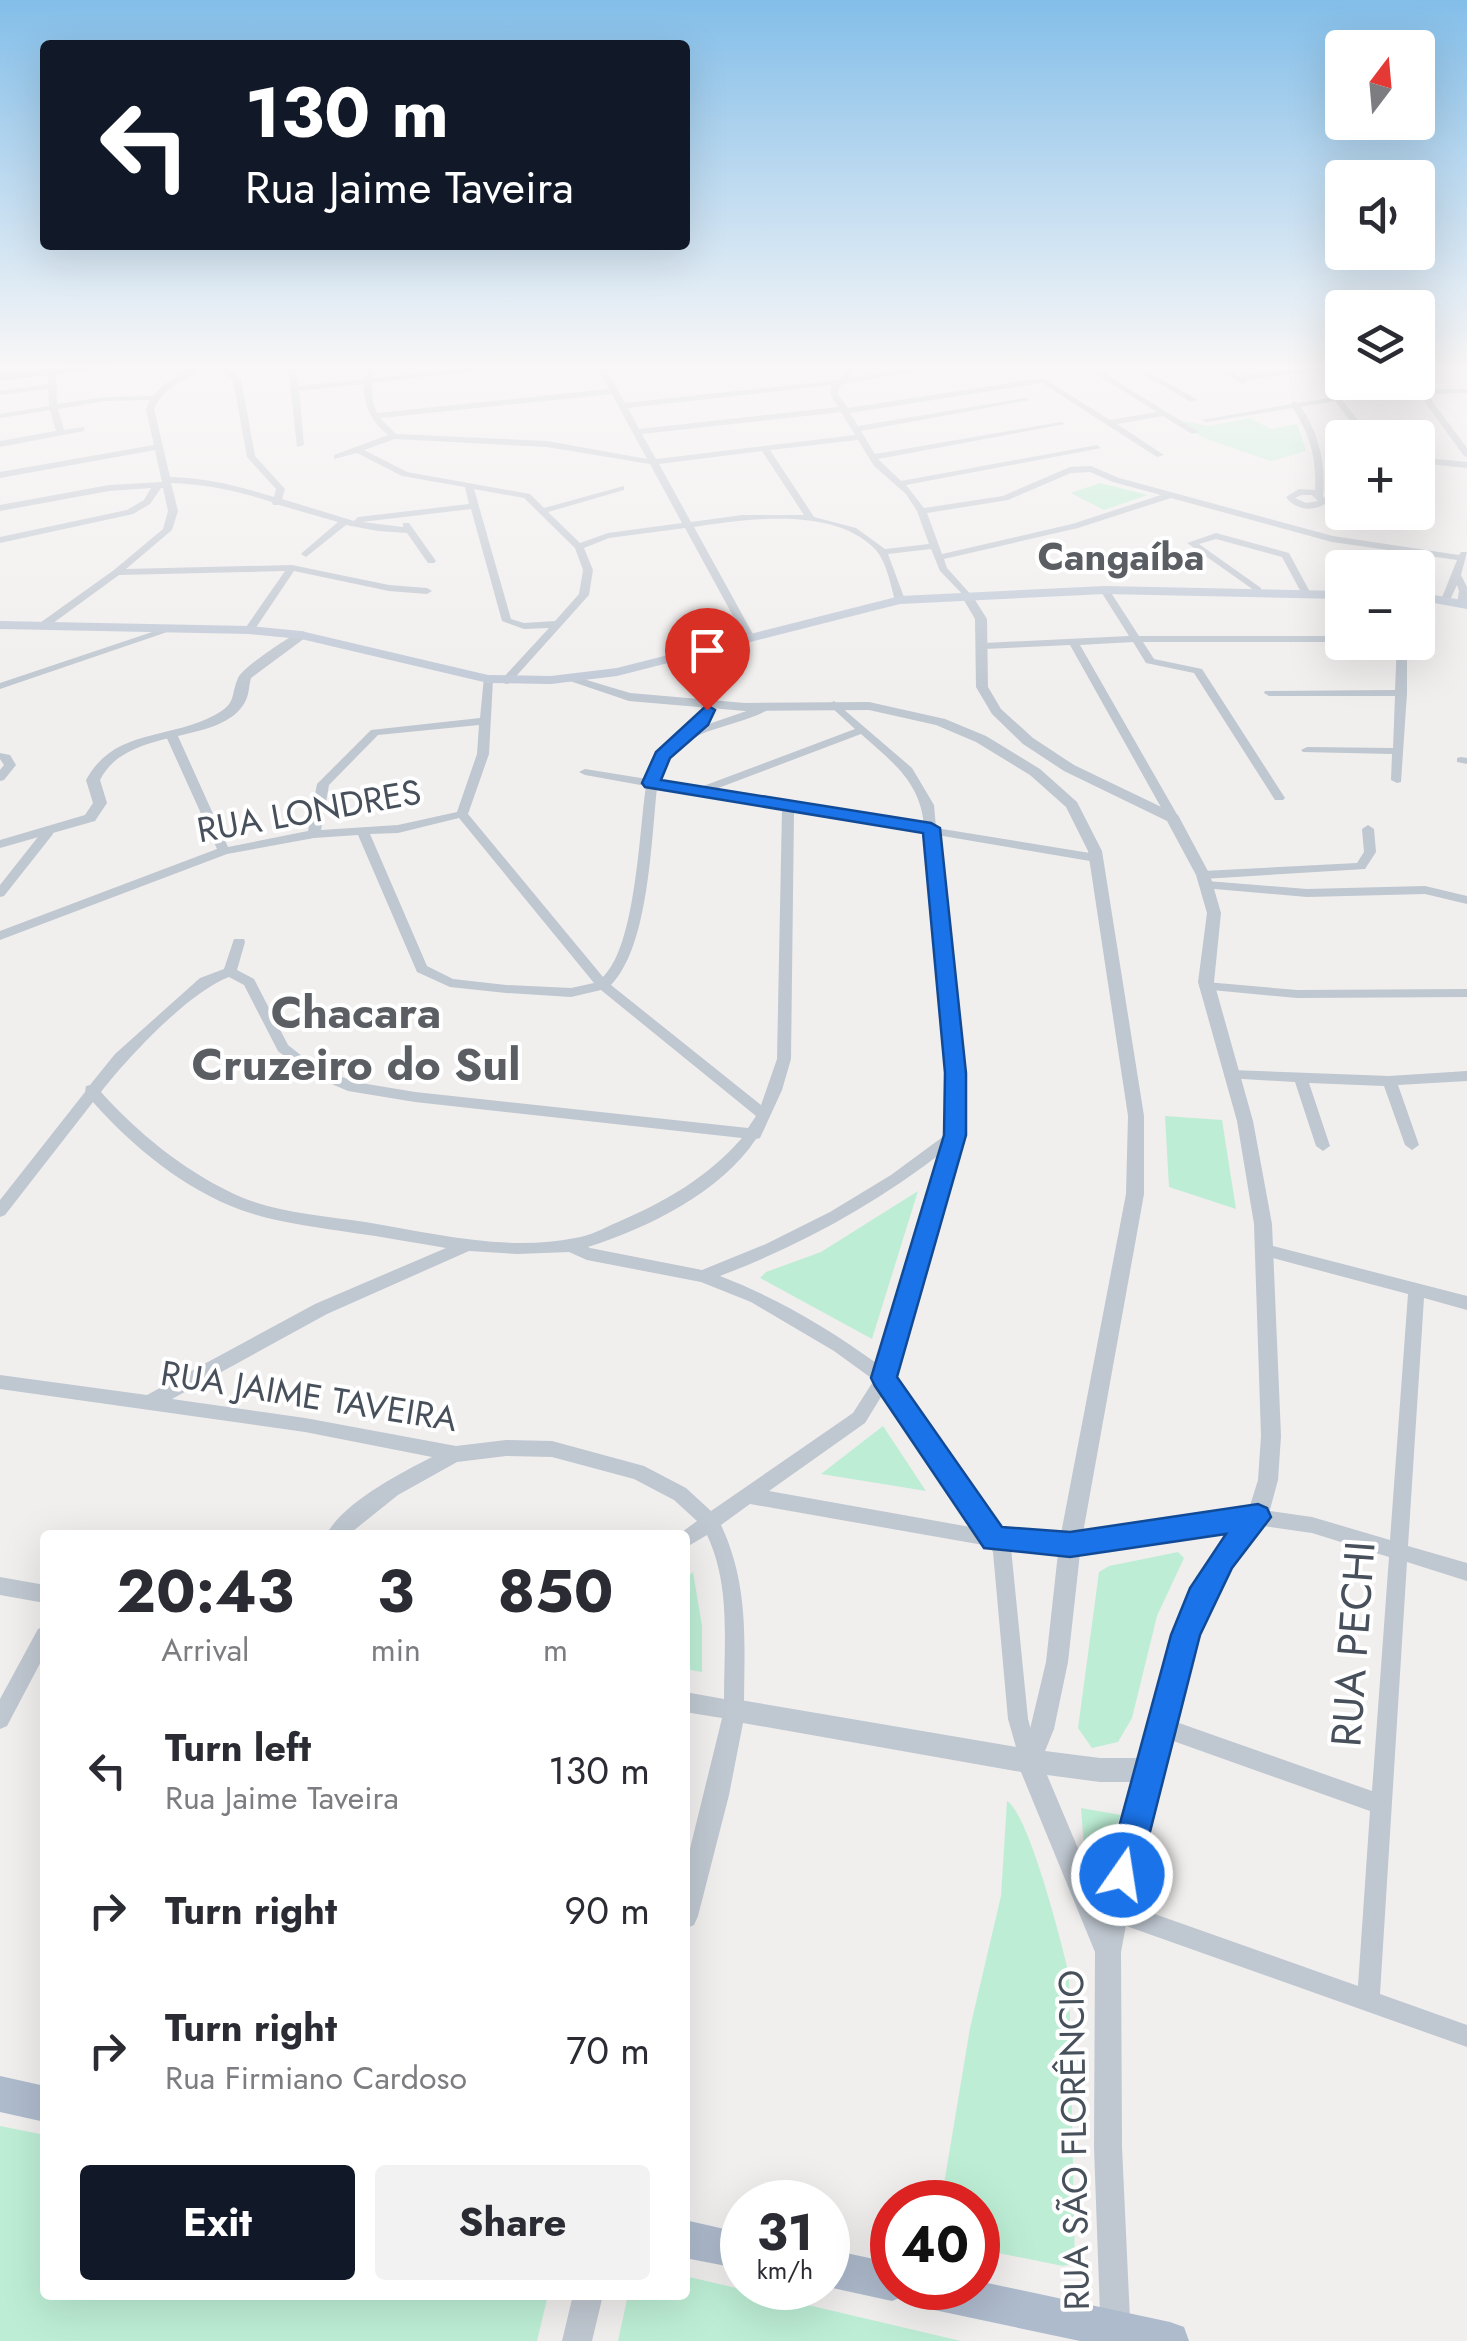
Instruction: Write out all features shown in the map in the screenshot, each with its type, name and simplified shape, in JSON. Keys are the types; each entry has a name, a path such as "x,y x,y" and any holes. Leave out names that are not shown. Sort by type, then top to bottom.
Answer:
{"main road":[{"path":"0,625 249,630 300,635 488,680 570,680 900,600 1105,590 1325,592"},
{"path":"1435,596 1465,602"},
{"path":"0,2094 40,2103"},
{"path":"690,2240 720,2246"},
{"path":"1000,2307 1115,2334 1170,2341"}],"street":[{"path":"41,626 166,530 173,511 161,472"},
{"path":"266,472 281,489 276,504"},
{"path":"404,472 527,496 578,547 588,570 584,594 506,681"},
{"path":"656,472 749,636"},
{"path":"780,472 812,520"},
{"path":"890,472 903,483 922,511 938,558 981,619 986,699 1041,750 1069,768 1174,818"},
{"path":"903,483 963,472"},
{"path":"922,511 1005,498 1066,472"},
{"path":"1102,472 1332,539 1463,555 1447,597"},
{"path":"1321,472 1325,500"},
{"path":"0,540 130,512 147,502 164,484"},
{"path":"0,508 109,488 215,484 344,522 409,530"},
{"path":"468,484 471,506 507,621 524,626 558,624"},
{"path":"542,511 621,488"},
{"path":"938,558 1076,526 1170,495"},
{"path":"306,554 344,522 471,506"},
{"path":"398,514 432,561"},
{"path":"578,547 602,536 686,525 752,518 812,520 854,532 882,552 900,600"},
{"path":"1387,530 1390,548"},
{"path":"1258,590 1192,543 1216,536 1286,555 1312,592"},
{"path":"882,552 934,546"},
{"path":"116,572 292,568 389,588 427,591"},
{"path":"249,630 292,568"},
{"path":"1457,576 1465,602"},
{"path":"1105,590 1154,663 1189,666 1198,671 1280,798"},
{"path":"0,686 171,629"},
{"path":"0,844 78,824 96,812 100,803 93,780 101,763 125,749 226,714 242,697 246,676 300,635"},
{"path":"984,646 1136,639 1325,639"},
{"path":"1073,642 1174,818"},
{"path":"1397,780 1402,660"},
{"path":"601,675 619,689 658,699"},
{"path":"488,680 483,754 462,814 603,985 764,1115"},
{"path":"570,680 614,694 658,699 770,706 834,704 902,711 940,722 981,738 1016,759 1072,804 1096,858 1136,1116 1136,1194 1070,1544 1057,1662 1042,1729 1029,1761"},
{"path":"1269,693 1402,693"},
{"path":"363,832 422,969 433,978 450,983 562,991 603,985 616,973 632,930 656,765 702,721 707,710 704,704"},
{"path":"690,1536 859,1418 884,1378 955,1135 956,1073 928,806 918,784 834,704"},
{"path":"678,740 726,719 770,706"},
{"path":"314,834 323,784 375,732 486,721"},
{"path":"698,791 862,730"},
{"path":"171,734 224,851"},
{"path":"1016,759 1041,750"},
{"path":"1307,750 1399,751"},
{"path":"0,756 6,757 10,765 0,778"},
{"path":"1049,784 1062,780 1069,768"},
{"path":"585,772 1096,858"},
{"path":"91,1090 140,1139 193,1179 249,1208 469,1244 572,1246 650,1215 689,1195 723,1171 755,1134 775,1096 784,1059 788,806"},
{"name":"RUA LONDRES","path":"0,936 127,884 224,851 314,834 398,828 462,814"},
{"name":"RUA SÃO FLORÊNCIO","path":"1115,2334 1108,2147 1108,1952 1115,1910 1186,1635 1200,1598 1222,1559 1258,1517 1268,1480 1272,1436 1265,1250 1254,1161 1206,986 1214,913 1205,880 1174,818"},
{"path":"1205,880 1361,866 1370,852 1368,829"},
{"path":"0,893 49,832"},
{"path":"1205,880 1307,894 1425,890 1467,900"},
{"path":"230,972 239,942"},
{"path":"0,1211 120,1057 205,981 230,972 249,982 284,1048 312,1070 354,1087 755,1134"},
{"path":"1206,986 1296,994 1366,990 1467,993"},
{"path":"1231,1075 1389,1081 1467,1076"},
{"path":"1300,1077 1323,1146"},
{"path":"1389,1081 1412,1145"},
{"path":"703,1276 824,1226 872,1198 955,1135"},
{"path":"146,1404 320,1309 469,1244"},
{"path":"572,1246 587,1254 703,1276 794,1316 884,1378 994,1539 1005,1562 1018,1719 1029,1761 1108,1952"},
{"path":"1265,1250 1467,1303"},
{"name":"RUA PECHI","path":"1368,2002 1416,1290"},
{"name":"RUA JAIME TAVEIRA","path":"0,1382 305,1426 456,1454 506,1448 552,1449 599,1458 638,1472 680,1494 710,1522"},
{"path":"340,1530 364,1507 404,1479 456,1454"},
{"path":"750,1496 994,1539 1070,1544 1258,1517 1312,1526 1467,1572"},
{"path":"690,1897 734,1710 734,1598 724,1552 710,1522"},
{"path":"0,1586 40,1593"},
{"path":"0,1719 40,1644"},
{"path":"690,1703 1029,1761 1100,1770 1150,1770"},
{"path":"1162,1727 1380,1804"},
{"path":"1115,1910 1467,2036"},
{"path":"577,2341 587,2300"}],"green space":[{"path":"1100,483 1148,495 1104,510 1071,493"},
{"path":"1165,1116 1222,1120 1236,1209 1169,1187"},
{"path":"918,1191 872,1339 760,1278 766,1272 821,1252"},
{"path":"883,1426 926,1491 821,1474"},
{"path":"1178,1552 1184,1558 1157,1616 1132,1718 1118,1742 1092,1748 1078,1728 1099,1572 1109,1566"},
{"path":"693,1572 702,1626 702,1672 690,1670"},
{"path":"1007,1801 1016,1811 1034,1854 1069,1974 1075,2263 1063,2266 1000,2253 1000,2180 945,2180 970,2028 1001,1896"},
{"path":"1081,1808 1121,1815 1109,1843 1106,1866 1085,1859"},
{"path":"0,2126 40,2134 40,2300 547,2300 537,2341 0,2341"},
{"path":"690,2277 720,2284 720,2310 829,2310 961,2341 618,2341 627,2300 690,2300"}],"district":[{"name":"Cangaíba","path":"1121,556"},
{"name":"Chacara Cruzeiro do Sul","path":"356,1038"}],"route":[{"path":"707,710 702,721 662,756 651,783 931,828 956,1073 955,1135 884,1378 938,1460 994,1539 1070,1544 1258,1517 1222,1559 1200,1598 1186,1635 1122,1875"}]}
